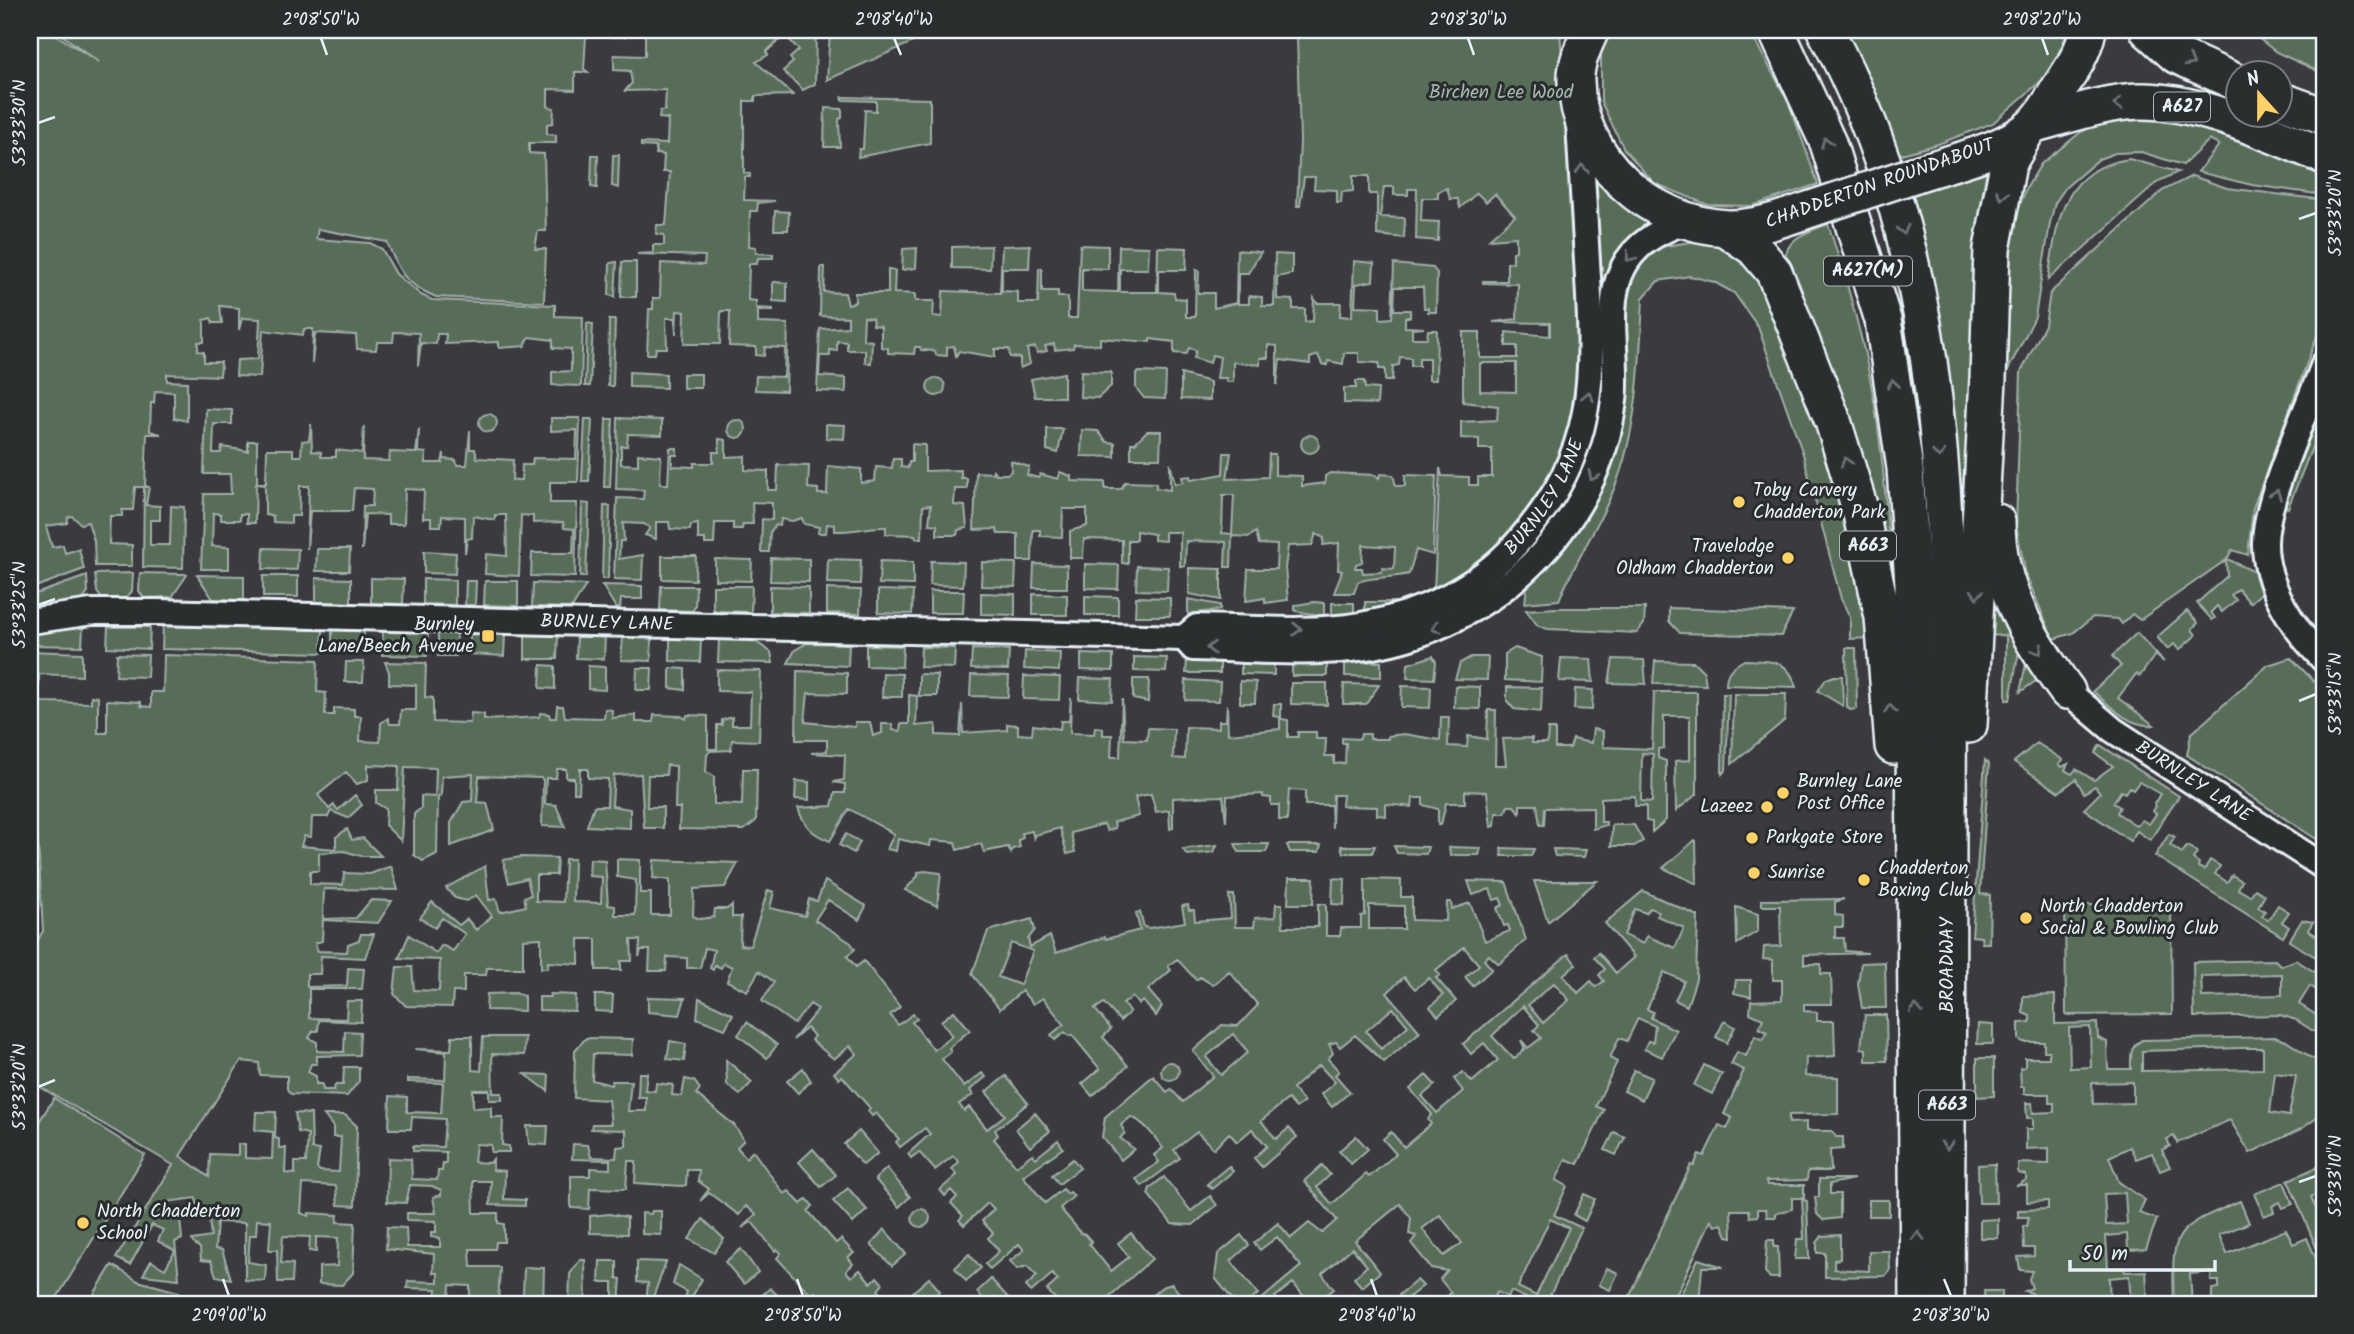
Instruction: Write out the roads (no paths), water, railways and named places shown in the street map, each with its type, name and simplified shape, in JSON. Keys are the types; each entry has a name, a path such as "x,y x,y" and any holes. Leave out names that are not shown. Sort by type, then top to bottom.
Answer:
{"highway":[{"name":"CHADDERTON ROUNDABOUT","path":"1570,30 1576,85 1590,135 1612,171 1648,202 1687,220 1725,228 1766,224 1991,148 2031,128"},
{"path":"1576,85 1591,30"},
{"name":"BROADWAY","path":"1776,30 1828,143 1883,320 1905,468 1932,902 1946,1304"},
{"name":"BROADWAY","path":"1825,30 1876,142 1903,229 1926,350 1943,500 1946,552 1918,1304"},
{"name":"A663","path":"1932,902 1966,773 1988,379 1992,249 2008,164 2068,77 2081,53 2088,30"},
{"name":"A627","path":"2148,30 2176,55 2224,77"},
{"name":"A627","path":"2031,128 2106,105 2159,103 2244,124 2324,156"},
{"path":"2294,105 2324,117"},
{"name":"A663","path":"1725,228 1754,248 1774,272 1833,421 1860,509 1883,617 1895,777 1932,902"},
{"path":"1988,379 1996,455 1997,553 2015,605 2035,648 2067,691"}],"street":[{"name":"BURNLEY LANE","path":"30,621 75,614 157,612 1184,638 1197,627 1323,629 1359,625 1422,608 1481,576 1504,557 1558,492 1571,463 1592,368 1576,85"},
{"name":"BURNLEY LANE","path":"1184,638 1193,648 1364,648 1433,629 1496,597 1532,565 1556,538 1580,503 1597,467 1614,401 1617,366 1613,308 1617,275 1644,243 1687,220"},
{"path":"2324,364 2270,509 2265,544 2266,561 2283,605 2324,660"},
{"name":"BURNLEY LANE","path":"2067,691 2099,720 2324,867"}],"place":[{"name":"Toby Carvery Chadderton Park","path":"1739,502"},
{"name":"Travelodge Oldham Chadderton","path":"1788,558"},
{"name":"Burnley Lane/Beech Avenue","path":"488,636"},
{"name":"Burnley Lane Post Office","path":"1783,793"},
{"name":"Lazeez","path":"1767,807"},
{"name":"Parkgate Store","path":"1752,838"},
{"name":"Sunrise","path":"1754,873"},
{"name":"Chadderton Boxing Club","path":"1864,880"},
{"name":"North Chadderton Social & Bowling Club","path":"2026,918"},
{"name":"North Chadderton School","path":"83,1223"}],"park label":[{"name":"Birchen Lee Wood","path":"1501,93"}]}
